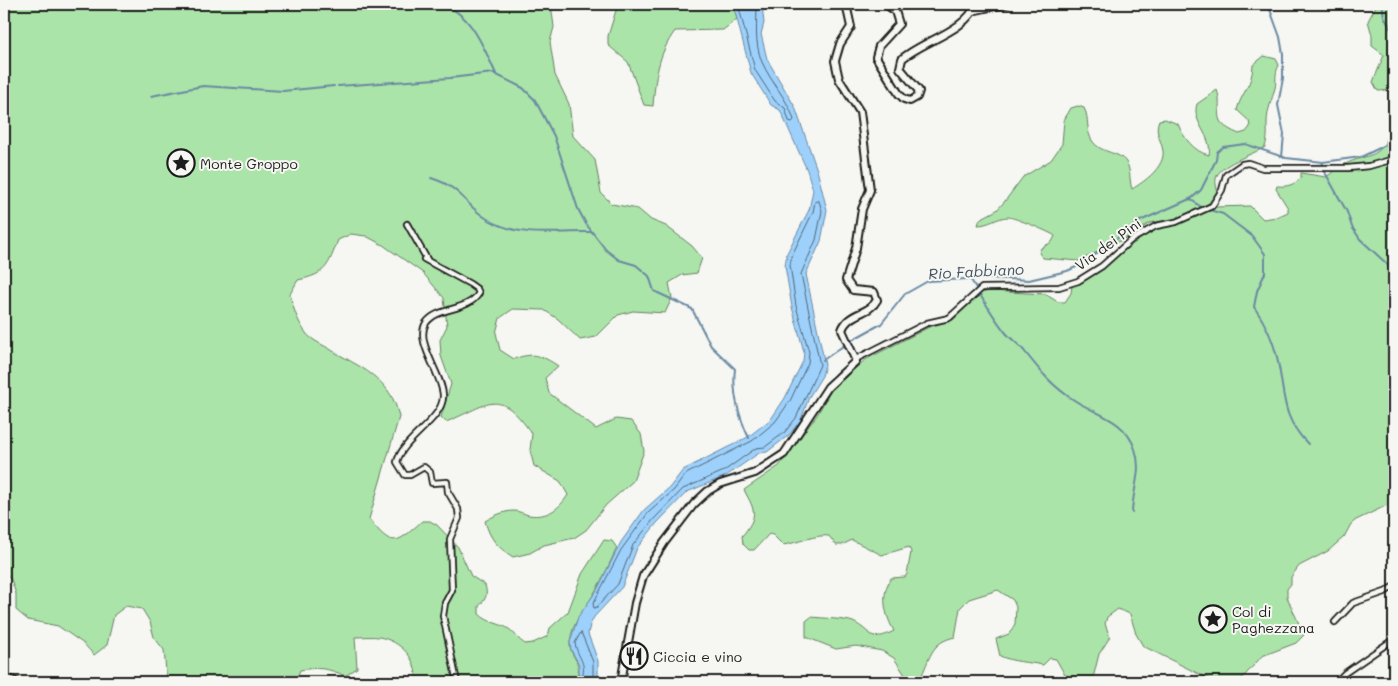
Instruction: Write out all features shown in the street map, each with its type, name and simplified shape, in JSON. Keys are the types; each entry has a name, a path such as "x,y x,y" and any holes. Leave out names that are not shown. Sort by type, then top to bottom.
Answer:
{"street":[{"path":"621,682 635,603 643,576 664,542 694,504 708,491 720,484 755,473 784,454 828,387 851,368 856,358 846,342 842,330 844,324 850,318 873,306 878,298 874,292 853,290 846,280 870,184 860,112 839,79 835,61 840,44 851,27 846,4"},
{"path":"886,4 895,11 899,24 879,46 876,57 899,94 907,100 915,98 919,91 900,68 902,59 955,27 971,12 976,4"},
{"path":"971,12 1008,4"},
{"name":"Via dei Pini","path":"856,358 927,323 950,318 982,288 1059,288 1078,281 1102,266 1132,240 1156,226 1176,222 1212,206 1222,190 1226,175 1242,164 1248,163 1263,168 1285,166 1348,168 1369,166 1394,159"},
{"path":"407,224 429,262"},
{"path":"424,259 470,284 477,289 478,293 468,304 432,318 425,326 423,341 442,390 442,403 433,417 408,444 398,462 405,475 410,475 424,467 430,472 432,482 447,482 448,492 458,509 459,518 450,539 452,590 445,603 443,616 457,682"},
{"path":"1334,622 1353,603 1385,592 1394,586"},
{"path":"1336,682 1345,673 1394,639"},
{"path":"4,676 19,682"}],"green space":[{"path":"4,4 551,4 554,27 550,42 555,75 569,104 573,136 595,160 601,193 612,204 638,209 651,220 666,226 692,246 702,258 697,273 682,275 669,283 672,298 665,313 633,311 618,315 596,337 580,340 558,319 544,310 513,309 500,318 496,333 500,350 514,359 532,355 547,359 558,366 545,378 549,393 596,429 616,419 631,421 641,434 644,451 633,481 606,505 586,530 574,538 544,545 530,553 513,557 495,542 489,533 485,521 510,511 535,516 547,514 561,504 568,495 560,481 534,466 530,450 532,434 511,409 502,404 493,403 484,405 446,422 441,417 451,384 441,356 440,340 447,326 444,298 423,273 383,245 366,236 351,234 338,240 329,262 321,272 298,280 290,294 298,319 308,335 372,375 389,392 395,403 399,417 369,519 383,535 394,540 406,535 422,521 430,521 437,525 458,547 471,576 485,585 486,597 479,606 479,614 509,629 525,644 533,643 548,636 550,628 568,612 582,574 604,540 612,541 617,548 599,585 571,634 570,648 578,664 578,674 575,682 416,682 416,674 411,659 401,647 394,642 379,637 355,637 357,668 345,676 334,671 312,669 300,670 295,682 167,682 164,650 154,637 150,622 142,609 126,606 114,615 107,645 94,655 84,644 58,626 28,620 16,610 16,594 11,579 4,574"},
{"path":"618,4 733,4 737,19 723,30 675,31 661,58 656,76 653,106 644,105 628,62 608,45 608,36"},
{"path":"1377,4 1394,4 1394,90 1378,91 1373,82 1384,55 1372,46 1372,35 1368,21"},
{"path":"1264,56 1276,59 1279,65 1268,114 1265,147 1223,169 1216,179 1217,191 1209,203 1199,209 1178,218 1150,223 1124,239 1079,261 1043,258 1039,253 1041,248 1052,242 1055,236 1017,220 1004,217 978,225 980,219 997,210 1023,177 1051,160 1062,144 1064,120 1071,108 1078,106 1084,108 1089,134 1097,146 1123,158 1129,168 1132,189 1148,178 1161,163 1163,151 1158,132 1159,120 1165,119 1178,124 1183,134 1194,147 1209,155 1208,142 1197,117 1197,104 1217,90 1220,120 1229,129 1239,134 1246,132 1250,127 1249,121 1237,110 1251,79 1253,65"},
{"path":"1394,123 1394,502 1356,520 1351,524 1344,537 1328,551 1299,566 1291,577 1291,584 1287,589 1287,597 1304,635 1296,643 1262,656 1239,682 1215,682 1143,646 1136,634 1130,614 1118,609 1107,617 1105,624 1110,637 1099,654 1092,682 1069,682 1056,659 1050,658 1043,665 1015,661 1000,656 996,639 1009,634 1015,624 1016,607 1013,600 998,590 969,599 960,608 955,637 941,642 933,650 922,675 919,677 905,675 894,658 882,651 856,646 836,649 806,637 806,621 811,617 850,621 875,636 886,635 894,631 886,612 886,591 891,578 905,577 907,574 911,552 909,547 882,555 852,540 842,545 836,545 829,536 824,536 783,545 773,535 769,534 754,550 749,550 743,544 742,536 751,523 754,514 744,490 779,466 817,415 831,390 865,360 929,327 953,320 981,293 990,291 1045,294 1058,302 1065,302 1071,293 1072,286 1097,273 1127,248 1157,228 1176,225 1215,207 1250,206 1263,219 1277,217 1288,212 1288,208 1276,189 1277,186 1293,184 1301,178 1301,173 1326,177 1343,165 1374,154 1384,144 1390,124"}],"water":[{"path":"733,4 762,5 764,23 761,34 767,59 795,107 817,170 827,210 821,241 806,274 825,365 822,376 809,397 801,420 789,435 767,452 759,453 726,476 687,492 657,523 637,548 622,587 594,617 590,625 588,634 598,661 598,682 575,682 579,672 579,664 571,650 570,642 578,617 597,590 621,542 644,510 670,487 683,470 748,437 771,419 785,398 803,361 804,352 792,307 785,266 787,253 809,210 813,190 807,170 780,110 771,105 751,73"}],"waterway":[{"path":"397,4 440,5 451,8 460,14 475,32 496,74"},
{"path":"1268,4 1280,37 1283,54 1283,78 1278,105 1284,134 1282,157"},
{"path":"1382,4 1384,16 1394,35"},
{"path":"338,86 493,73 523,88 535,100 554,136 578,209 586,224 606,250 619,260 636,265 649,276 654,291 692,309 711,346 735,369 737,405 749,438"},
{"path":"151,96 203,86 283,91 334,86"},
{"name":"Rio Fabbiano","path":"850,341 881,324 905,294 928,281 987,278 1029,280 1067,271 1083,264 1140,221 1192,198 1201,190 1216,160 1217,152 1223,147 1245,144 1286,158 1323,162 1361,157 1394,141"},
{"path":"1323,162 1322,167 1347,212 1352,227 1360,239 1387,264 1394,277"},
{"path":"431,178 450,187 481,215 501,226 514,230 539,233 591,232"},
{"path":"1190,199 1204,209"},
{"path":"1206,209 1223,214 1252,236 1265,254 1265,273 1257,291 1254,307 1267,328 1273,343 1289,417 1308,444"},
{"path":"971,280 976,288"},
{"path":"978,292 1006,333 1023,349 1053,384 1066,395 1117,424 1130,439 1135,449 1138,465 1132,513"},
{"name":"Rio Fabbiano","path":"823,360 846,344"}],"place":[{"name":"Monte Groppo","path":"181,163"},
{"name":"Col di Paghezzana","path":"1213,619"},
{"name":"Ciccia e vino","path":"634,656"}]}
